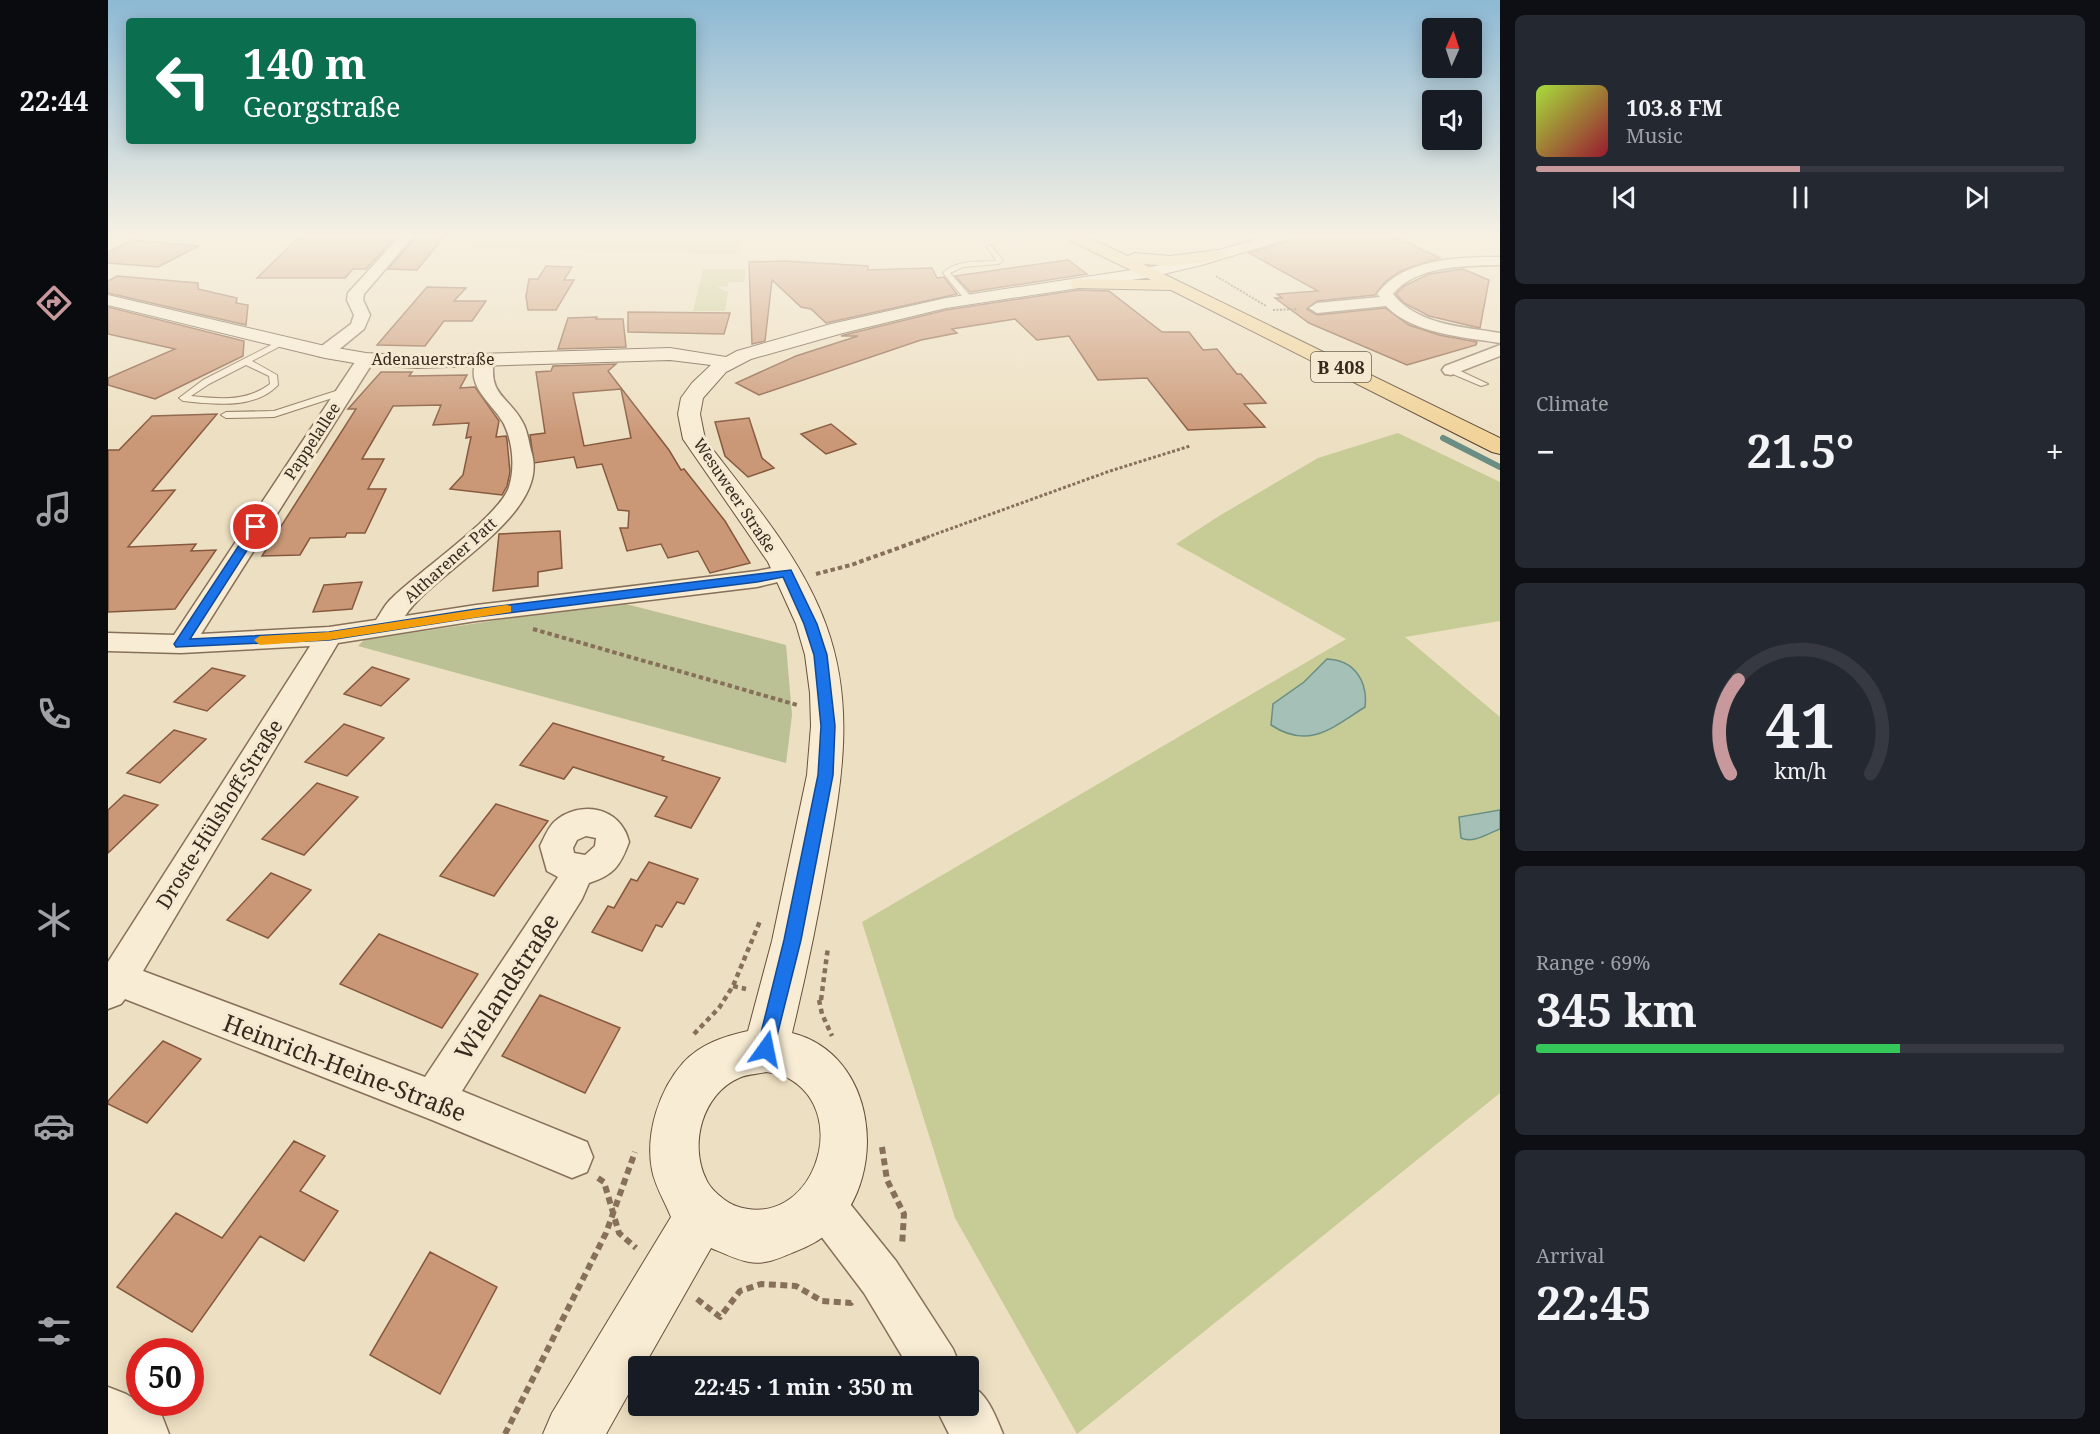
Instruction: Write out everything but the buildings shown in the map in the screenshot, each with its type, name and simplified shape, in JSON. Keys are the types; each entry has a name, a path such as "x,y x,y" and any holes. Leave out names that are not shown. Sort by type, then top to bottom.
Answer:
{"main road":[{"name":"Adenauerstraße","path":"124,304 325,352 366,359 417,362 670,354 708,358 727,363"},
{"name":"Wesuweer Straße","path":"766,1049 793,940 825,775 827,712 820,655 811,624 781,561 694,439 689,414 692,398 699,387 727,363 768,348 838,328 942,304"},
{"name":"B 408","path":"1216,304 1500,447"},
{"path":"766,1049 792,1055 810,1065 824,1078 836,1096 843,1117 846,1139 843,1162 835,1185 823,1204 802,1223 777,1234 750,1236 724,1229 701,1215 686,1195 676,1173 673,1148 675,1124 683,1102 696,1082 712,1066 732,1055 766,1049"},
{"path":"573,1434 701,1215"}],"street":[{"path":"325,352 358,326 362,315 357,304"},
{"path":"1317,308 1359,304"},
{"path":"1392,304 1403,313 1443,327 1500,338"},
{"path":"1451,370 1500,350"},
{"name":"Pappelallee","path":"181,644 366,359"},
{"name":"Altharener Patt","path":"384,627 399,605 498,518 519,490 524,462 514,424 485,387 483,372 485,360"},
{"path":"108,642 181,644 329,636 476,613 788,576"},
{"name":"Droste-Hülshoff-Straße","path":"113,985 329,636"},
{"name":"Wielandstraße","path":"433,1100 570,888 577,870"},
{"name":"Heinrich-Heine-Straße","path":"113,985 433,1100 572,1157"},
{"path":"823,1204 880,1277 930,1356"},
{"path":"108,1412 144,1434"},
{"path":"966,1416 978,1434"}],"lane":[{"path":"246,362 273,375 274,385 266,393 250,400 183,398 206,382 284,342"},
{"path":"1451,370 1484,384"},
{"path":"226,415 274,414 345,391"}],"path":[{"path":"1262,304 1274,311 1317,308"},
{"path":"788,576 851,565 1110,471 1190,446"},
{"path":"532,629 827,712"},
{"path":"690,1039 719,1008 728,993 760,920"},
{"path":"821,1000 828,944"},
{"path":"505,1434 606,1233 628,1177 637,1145"}],"green space":[{"path":"695,304 726,304 725,311 693,311"},
{"path":"1398,433 1500,482 1500,621 1405,637 1500,717 1500,1093 1077,1434 955,1218 862,922 1346,639 1176,544 1318,458"},
{"path":"618,602 786,645 792,715 786,763 358,646 364,640"}],"water":[{"path":"1327,659 1345,663 1358,674 1364,689 1365,707 1331,729 1309,736 1297,736 1271,725 1273,704 1304,682"},
{"path":"1500,810 1500,829 1476,839 1461,838 1459,817"}],"waterway":[{"path":"1443,438 1500,467"}],"slow traffic":[{"path":"260,640 329,636 506,609"}],"route":[{"path":"256,527 181,644 329,636 476,613 757,579 787,573 811,624 820,655 828,726 825,775 793,940 766,1049"}]}
